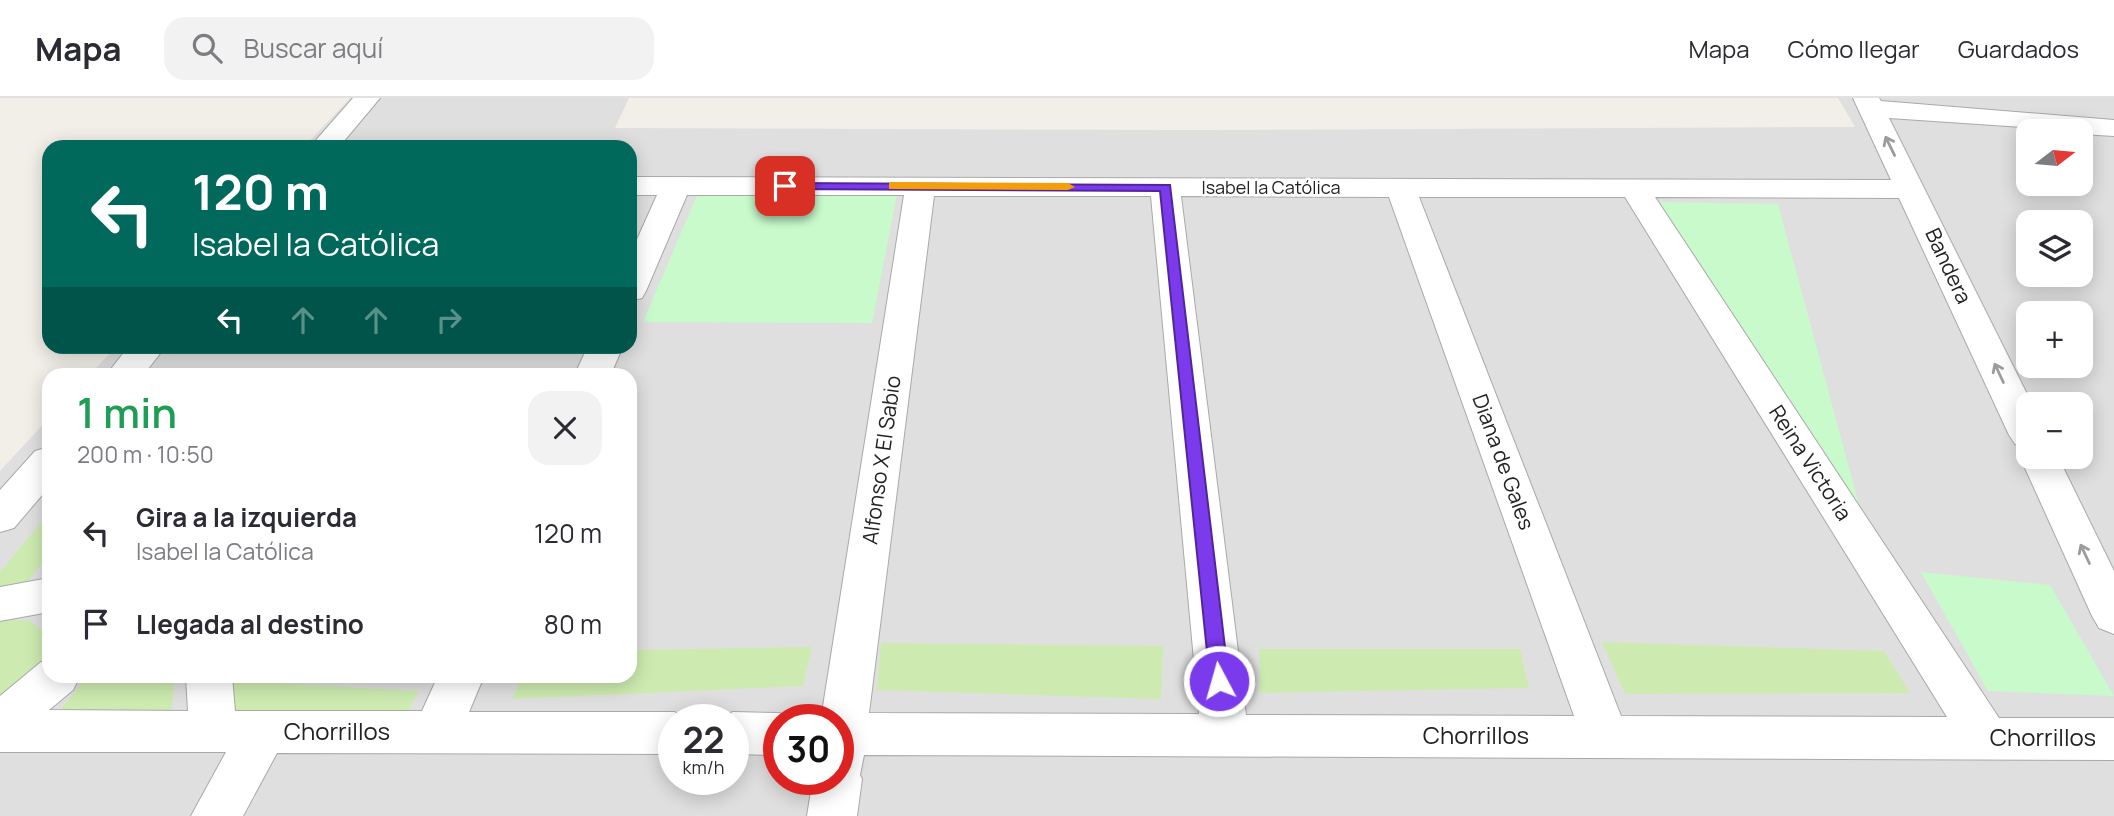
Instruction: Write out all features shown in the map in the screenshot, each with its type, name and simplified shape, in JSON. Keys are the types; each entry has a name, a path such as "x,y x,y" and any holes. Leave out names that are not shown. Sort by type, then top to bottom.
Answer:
{"street":[{"path":"330,140 367,98"},
{"path":"1869,103 2114,128"},
{"name":"Bandera","path":"1869,103 2016,410"},
{"name":"Isabel la Católica","path":"637,186 1912,189"},
{"path":"637,275 676,186"},
{"name":"Alfonso X El Sabio","path":"846,704 920,186"},
{"path":"1165,187 1225,735"},
{"name":"Diana de Gales","path":"1401,188 1605,736"},
{"name":"Reina Victoria","path":"1634,189 1986,738"},
{"path":"130,368 142,354"},
{"path":"0,517 42,469"},
{"path":"2045,469 2114,616"},
{"path":"0,604 42,596"},
{"path":"0,724 49,683"},
{"path":"210,683 213,732"},
{"path":"436,733 458,683"},
{"name":"Chorrillos","path":"0,731 658,733"},
{"path":"216,816 263,732"},
{"name":"Chorrillos","path":"854,753 1225,735 2114,739"},
{"name":"Alfonso X El Sabio","path":"832,816 834,795"}],"shaded area":[{"path":"350,98 629,98 615,128 1190,130 1855,127 1838,98 2114,98 2114,816 0,816 0,471 42,426 42,683 637,683 637,368 96,368 109,354 637,354 637,140 311,140"}],"green space":[{"path":"698,193 897,194 872,323 643,322"},
{"path":"1651,202 1778,204 1862,516"},
{"path":"42,521 42,564 22,588 0,590 0,572"},
{"path":"1921,572 2050,585 2114,696 1988,691"},
{"path":"0,620 29,620 42,630 42,662 31,682 0,708"},
{"path":"1602,642 1884,651 1910,693 1625,694"},
{"path":"881,643 1163,646 1161,699 877,690"},
{"path":"812,647 803,686 512,699 520,683 637,683 637,650"},
{"path":"1259,649 1520,649 1529,688 1260,693"},
{"path":"81,683 174,683 171,715 57,714"},
{"path":"224,683 276,683 419,691 402,722 233,722"}],"slow traffic":[{"path":"893,186 1068,187"}],"route":[{"path":"785,186 1165,187 1219,681"}]}
